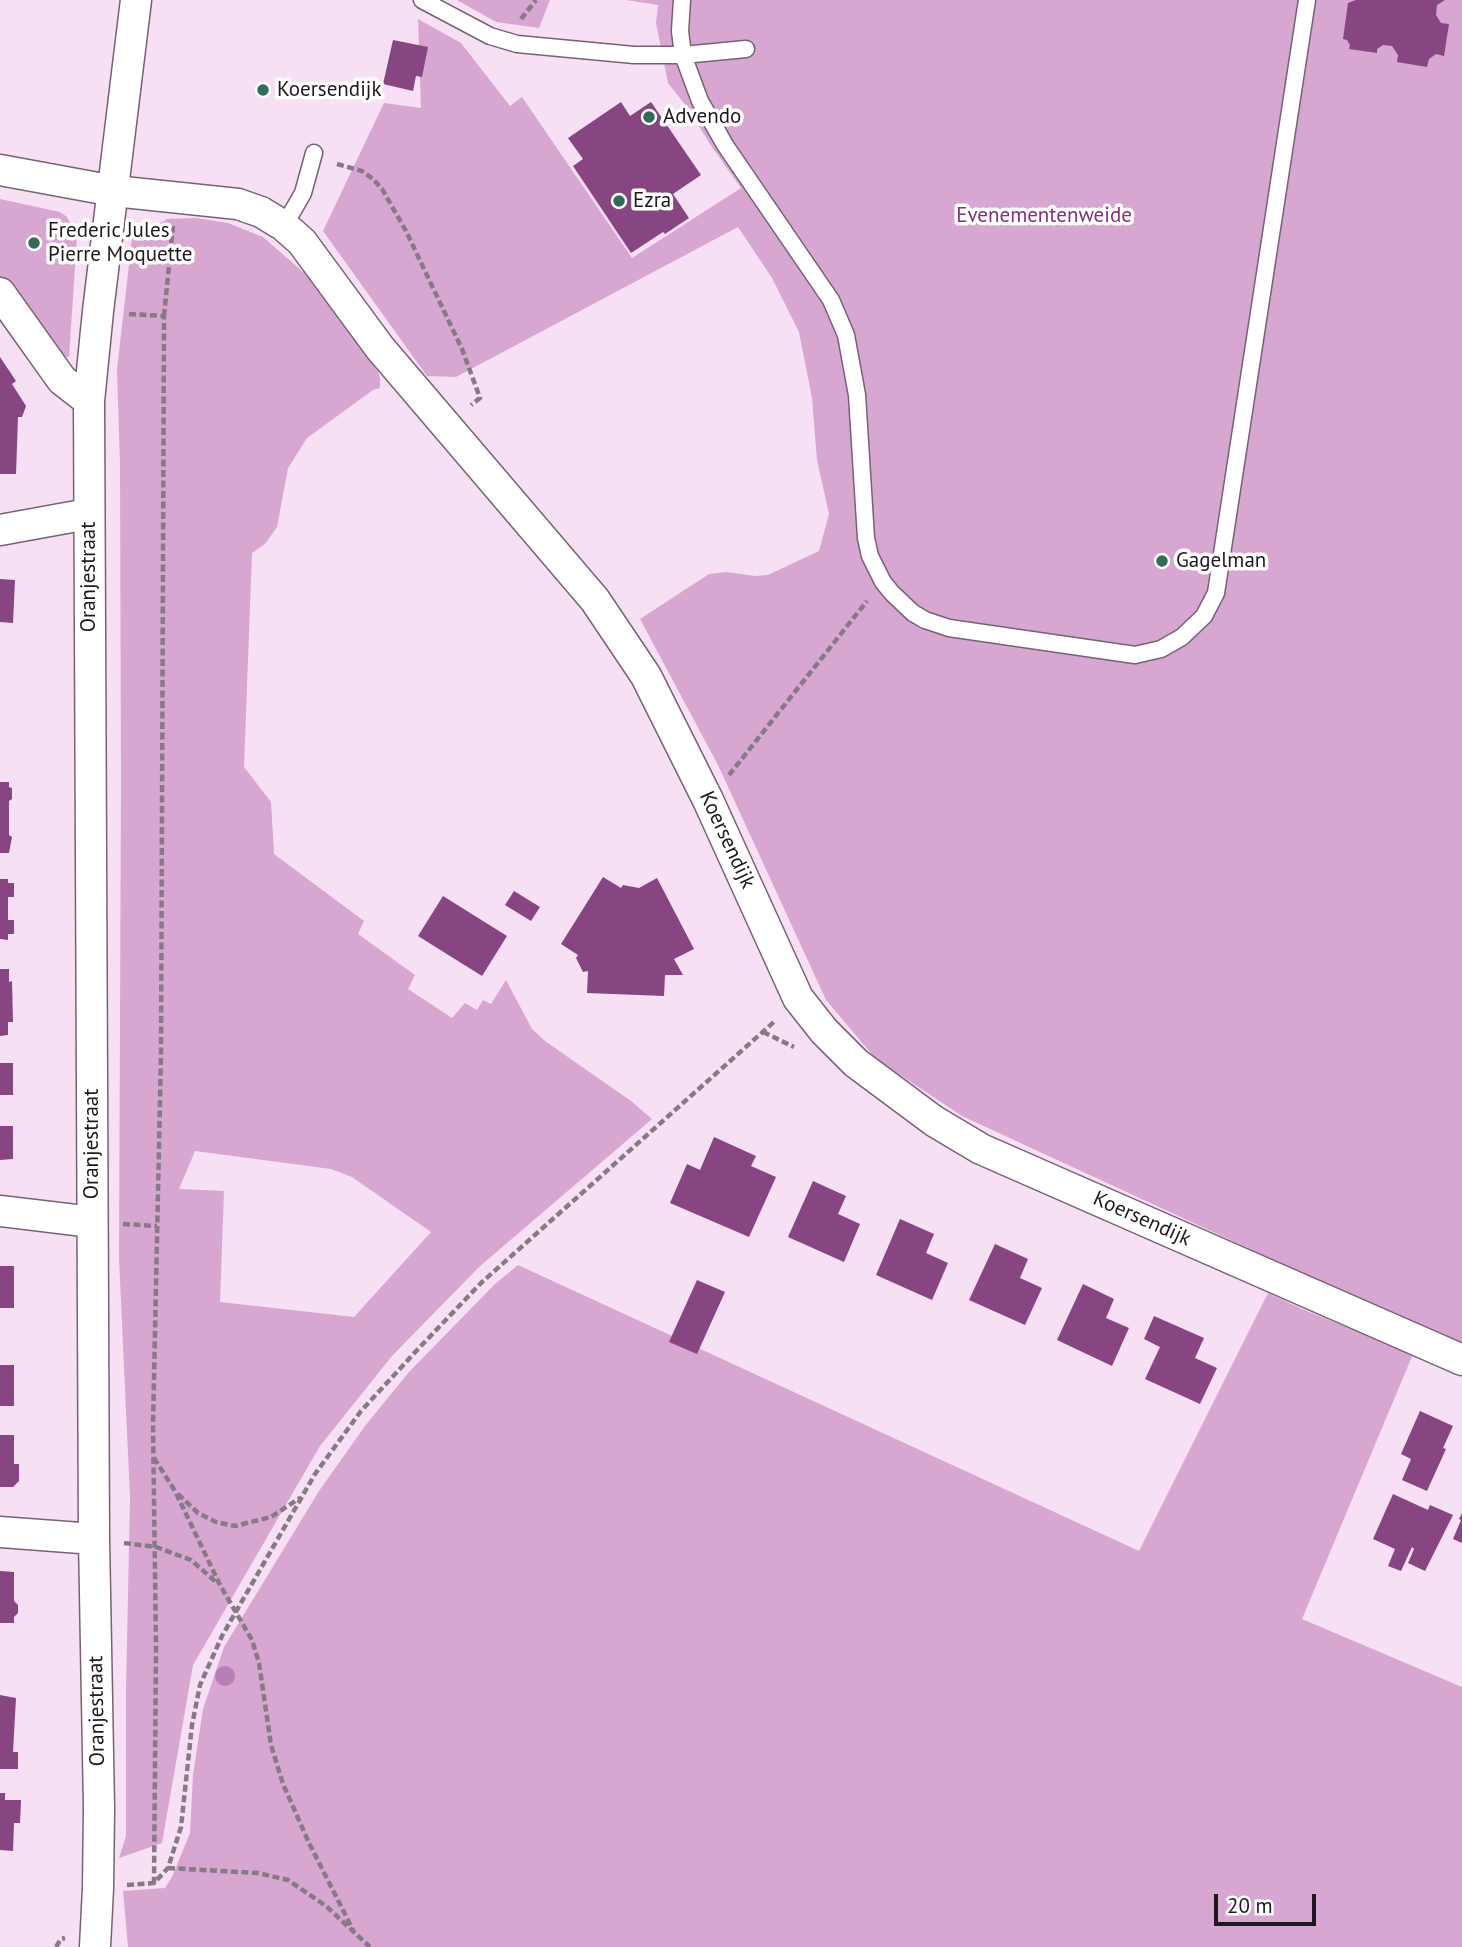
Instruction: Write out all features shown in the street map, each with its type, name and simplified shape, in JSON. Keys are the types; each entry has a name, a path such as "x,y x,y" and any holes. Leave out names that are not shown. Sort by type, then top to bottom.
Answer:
{"street":[{"name":"Oranjestraat","path":"95,1947 99,1888 94,1539 89,401 136,0"},
{"name":"Koersendijk","path":"0,170 114,191 238,204 261,212 284,226 310,252 380,348 595,600 646,676 708,800 798,998 824,1031 856,1063 934,1121 981,1149 1462,1360"},
{"path":"0,293 62,380 89,401"},
{"path":"0,530 88,514"},
{"path":"0,1211 92,1222"},
{"path":"0,1532 94,1539"}],"lane":[{"path":"422,0 504,41 634,55 683,55 747,49"},
{"path":"682,0 680,32 683,55 694,88 715,128 831,300 842,323 850,350 857,395 866,538 870,556 883,582 914,612 937,625 1135,655 1160,649 1182,637 1204,616 1211,605 1219,581 1307,0"},
{"path":"284,226 303,192 314,153"}],"path":[{"path":"314,153 334,163 362,171 382,189 463,349 480,398 444,426"},
{"path":"154,1883 156,1547 153,1457 161,1040 164,316 171,248"},
{"path":"98,311 164,316"},
{"path":"708,800 883,582"},
{"path":"99,1888 154,1883 168,1868 181,1827 192,1725 200,1685 236,1611 315,1474 361,1411 481,1283 760,1035"},
{"path":"153,1457 175,1491 220,1585 252,1640 259,1663 271,1745 283,1784 353,1930"},
{"path":"175,1491 198,1513 215,1522 235,1526 271,1517 302,1497"},
{"path":"94,1539 156,1547 191,1560 220,1585"},
{"path":"168,1868 258,1873 288,1881 326,1906 370,1947"}],"green space":[{"path":"457,0 550,0 539,28 496,22"},
{"name":"Gagelman","path":"626,0 1462,0 1462,1343 1304,1274 962,1116 876,1059 826,1000 718,765 640,619 709,574 727,572 768,575 819,551 829,514 817,460 812,398 799,332 772,278 738,227 456,377 427,376 323,231 384,103 421,108 418,19 461,43 510,106 522,97 632,258 741,188 668,83 656,23 658,5"},
{"path":"0,199 60,212 67,217 77,237 69,357 55,356 0,277"},
{"path":"196,218 228,223 263,237 310,278 380,378 380,388 373,390 307,438 288,468 277,527 265,544 252,553 244,767 271,802 274,854 364,921 358,934 415,975 408,989 452,1018 465,1003 477,1010 483,1000 491,1004 506,980 532,1029 652,1119 479,1267 392,1356 320,1446 193,1665 162,1843 119,1858 126,1836 130,1497 119,1258 121,781 117,370 132,238 167,219","holes":["195,1151 331,1169 352,1177 431,1232 354,1317 220,1302 224,1191 179,1189"]},
{"path":"518,1265 1139,1551 1268,1293 1413,1354 1302,1619 1462,1687 1462,1947 128,1947 123,1891 165,1888 190,1833 193,1775 203,1709 224,1647 319,1491 365,1426 409,1372 495,1284"}],"building":[{"path":"1356,0 1445,0 1437,5 1436,15 1441,23 1449,24 1444,56 1436,54 1429,59 1427,67 1397,62 1398,55 1392,46 1383,45 1377,49 1377,53 1349,49 1347,40 1343,39 1348,3"},
{"path":"393,40 428,47 422,77 416,76 413,91 383,84"},
{"path":"621,102 630,116 651,102 701,175 673,194 689,218 631,253 573,166 583,159 568,138"},
{"path":"0,357 16,381 12,384 26,406 22,417 18,417 16,474 0,474"},
{"path":"0,579 15,580 13,623 0,622"},
{"path":"0,782 9,782 9,787 12,788 12,799 9,801 9,835 12,837 9,853 0,853"},
{"path":"603,877 621,888 623,885 639,888 657,878 694,949 674,959 683,975 665,975 664,996 587,993 588,971 583,972 576,958 578,955 561,944"},
{"path":"0,879 8,879 8,883 14,883 14,897 8,897 8,920 14,920 14,934 8,934 8,940 0,939"},
{"path":"514,891 540,907 531,921 505,905"},
{"path":"443,896 507,936 482,976 418,936"},
{"path":"0,969 9,969 9,982 12,981 13,1022 8,1022 8,1035 0,1036"},
{"path":"0,1063 13,1063 13,1095 0,1095"},
{"path":"0,1126 13,1126 13,1159 0,1160"},
{"path":"714,1137 756,1156 751,1166 776,1177 749,1237 670,1203 687,1164 700,1170"},
{"path":"813,1181 846,1196 838,1214 860,1224 844,1262 788,1237"},
{"path":"900,1219 934,1234 926,1253 948,1263 932,1300 876,1275"},
{"path":"995,1244 1028,1259 1020,1278 1042,1288 1025,1325 969,1300"},
{"path":"0,1266 14,1266 14,1308 0,1308"},
{"path":"697,1280 725,1292 697,1354 669,1342"},
{"path":"1083,1284 1114,1299 1106,1318 1129,1328 1112,1366 1057,1340"},
{"path":"1154,1316 1204,1338 1195,1358 1217,1368 1200,1404 1145,1379 1160,1347 1144,1339"},
{"path":"0,1365 14,1365 14,1406 0,1406"},
{"path":"1420,1411 1453,1426 1427,1491 1402,1480 1411,1459 1401,1454"},
{"path":"0,1435 14,1435 14,1464 19,1464 19,1481 13,1487 0,1487"},
{"path":"1393,1494 1428,1510 1430,1505 1453,1515 1425,1571 1408,1563 1414,1549 1412,1547 1401,1571 1388,1566 1395,1549 1373,1539"},
{"path":"1462,1513 1462,1543 1453,1539"},
{"path":"0,1571 14,1572 14,1601 18,1605 18,1613 14,1617 14,1623 0,1623"},
{"path":"0,1695 16,1698 13,1752 18,1752 18,1769 0,1769"},
{"path":"0,1793 5,1793 5,1800 21,1800 20,1823 14,1823 13,1851 0,1850"}],"place":[{"name":"Koersendijk","path":"263,90"},
{"name":"Advendo","path":"649,117"},
{"name":"Ezra","path":"619,201"},
{"name":"Frederic Jules Pierre Moquette","path":"34,243"},
{"name":"Gagelman","path":"1162,561"}],"park label":[{"name":"Evenementenweide","path":"1044,216"}]}
